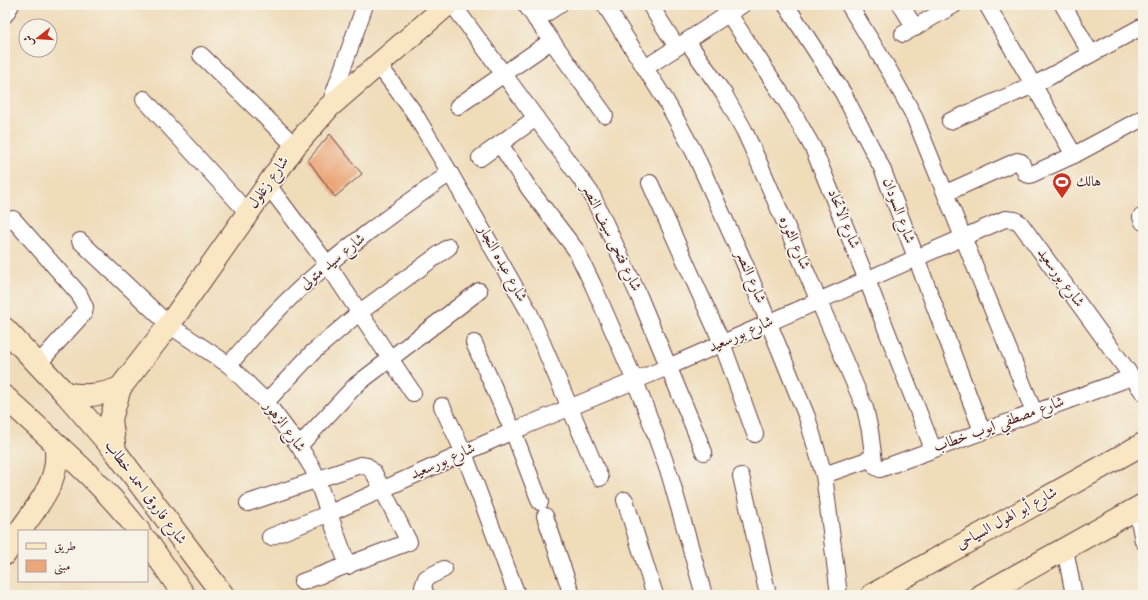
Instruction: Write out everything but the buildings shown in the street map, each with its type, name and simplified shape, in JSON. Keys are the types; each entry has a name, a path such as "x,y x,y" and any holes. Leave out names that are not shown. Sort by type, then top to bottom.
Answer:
{"main road":[{"name":"شارع زغلول","path":"115,451 112,419 120,388 169,325 295,146 329,107 447,5"},
{"name":"شارع فاروق احمد خطاب","path":"5,329 65,393 115,451 223,595"},
{"path":"65,393 92,395 120,388"},
{"name":"شارع فاروق احمد خطاب","path":"6,400 87,473 119,506 138,530"},
{"path":"21,530 51,484 56,468 55,443"},
{"name":"شارع أبو الهول السياحى","path":"872,595 1143,444"},
{"path":"51,484 68,476 87,473"},
{"path":"990,593 1140,507"},
{"path":"12,543 18,534"},
{"name":"شارع فاروق احمد خطاب","path":"148,542 184,595"}],"street":[{"path":"5,15 11,5"},
{"path":"329,107 365,5"},
{"name":"شارع فتحى سيف النصر","path":"453,5 582,179 601,210 704,452"},
{"path":"526,5 605,115"},
{"path":"536,20 559,5"},
{"name":"شارع النصر","path":"605,5 666,101 694,152 769,323 807,417 824,475 838,595"},
{"name":"شارع الثوره","path":"650,5 724,94 744,130 865,408 870,431 873,458"},
{"name":"شارع السودان","path":"786,5 843,93 872,145 982,431"},
{"path":"849,5 890,72 913,114 1034,412"},
{"path":"900,9 909,31 954,5"},
{"path":"988,5 1074,155"},
{"path":"1063,5 1091,54"},
{"path":"645,68 682,44 731,8"},
{"name":"شارع الاتحاد","path":"731,8 813,148 867,280 933,449"},
{"path":"950,121 1034,85 1143,26"},
{"path":"458,106 551,41"},
{"path":"201,55 295,146"},
{"name":"شارع عبده النجار","path":"378,64 413,111 529,312 600,478"},
{"path":"144,99 248,213"},
{"path":"480,158 536,118"},
{"path":"946,193 1017,161 1020,162 1025,173 1029,175 1074,155 1143,118"},
{"path":"500,144 530,190 576,250 635,380 670,476 704,595"},
{"name":"شارع سيد متولى","path":"229,366 257,332 290,298 328,265 413,199 450,173"},
{"path":"650,183 722,343 754,434"},
{"path":"268,185 328,265 414,393"},
{"path":"13,219 79,294 85,307 84,314 38,364"},
{"name":"شارع بورسعيد","path":"270,537 330,513 382,488 513,430 668,367 1005,219 1015,220 1020,223 1143,392"},
{"name":"شارع الزهور","path":"80,241 169,325 229,366 266,402 300,446 318,481 348,566"},
{"path":"266,402 313,352 360,312 449,247"},
{"path":"300,446 356,385 479,291"},
{"path":"474,343 513,430 572,595"},
{"name":"شارع مصطفي ايوب خطاب","path":"873,458 876,467 880,469 1132,377"},
{"path":"442,406 464,452 517,595"},
{"path":"824,475 873,458"},
{"path":"248,503 318,481 360,465 367,466 374,473 409,542 302,582"},
{"path":"741,476 768,595"},
{"path":"625,500 655,595"},
{"path":"1140,507 1143,541"},
{"path":"1065,549 1074,595"},
{"path":"426,595 423,587 426,578 444,569"}],"place":[{"name":"هالك","path":"1062,199"}]}
